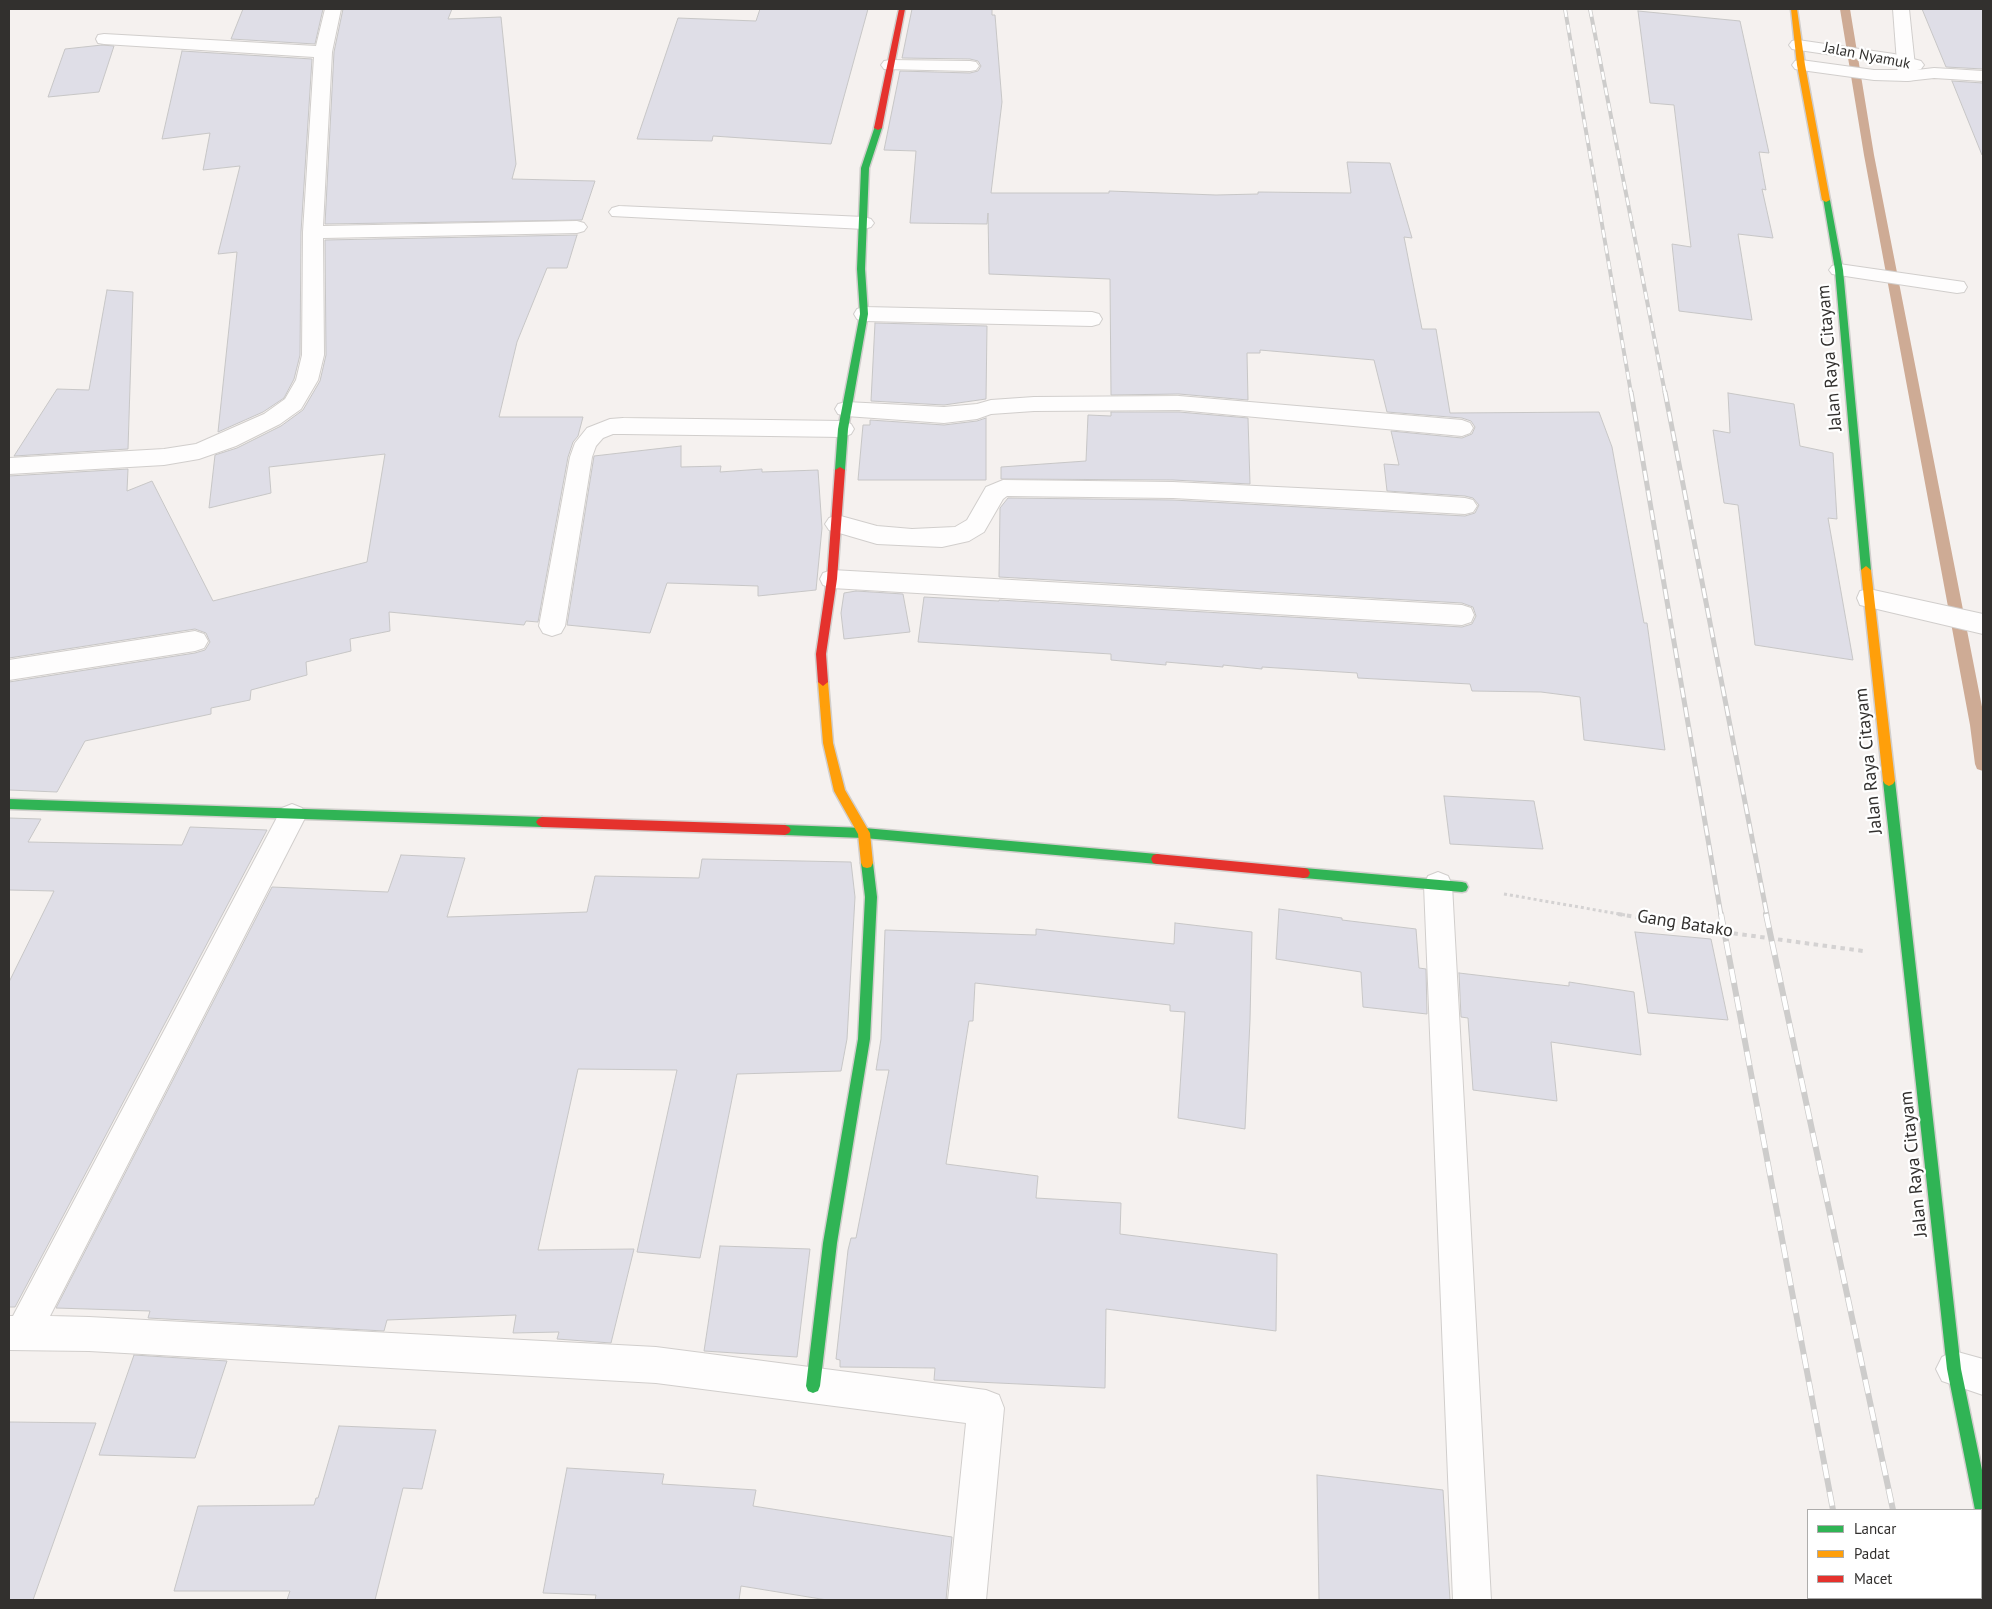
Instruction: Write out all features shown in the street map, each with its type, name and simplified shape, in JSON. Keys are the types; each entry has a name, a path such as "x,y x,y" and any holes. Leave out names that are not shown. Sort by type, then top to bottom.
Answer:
{"street":[{"path":"9,466 164,457 199,451 228,440 272,419 294,404 307,380 313,355 313,232 323,52 333,9"},
{"path":"813,1386 830,1243 864,1038 871,897 864,833 840,791 828,743 821,654 832,579 844,419 864,314 861,269 865,168 876,137 902,9"},
{"name":"Jalan Raya Citayam","path":"1794,9 1801,66 1839,270 1869,598 1908,958 1969,1373 1983,1510"},
{"path":"1901,9 1907,69"},
{"path":"104,39 323,52"},
{"name":"Jalan Nyamuk","path":"1798,45 1831,48 1876,56 1907,69 1934,73 1983,76"},
{"path":"890,65 970,66"},
{"name":"Jalan Nyamuk","path":"1801,66 1874,75 1907,69"},
{"path":"619,212 864,223"},
{"path":"313,232 577,227"},
{"path":"1839,270 1957,287"},
{"path":"864,314 1092,319"},
{"path":"552,626 581,457 586,444 595,433 610,427 944,415 991,407 1034,404 1169,403 1462,428"},
{"path":"837,524 877,535 912,538 942,538 961,535 976,526 994,493 1003,488 1173,490 1466,506"},
{"path":"832,579 1462,615"},
{"path":"1869,598 1983,624"},
{"path":"9,670 195,641"},
{"path":"9,804 292,816 864,833 1450,886 1472,1600"},
{"path":"292,816 16,1334 89,1334 656,1366 986,1408 967,1600"}],"path":[{"name":"Gang Batako","path":"1450,886 1724,932 1908,958"}],"building":[{"path":"243,9 323,9 315,44 231,39"},
{"path":"343,9 452,9 448,19 501,17 516,164 512,179 595,181 582,220 325,224 334,52"},
{"path":"760,9 868,9 831,144 713,136 712,141 637,139 678,18 756,21"},
{"path":"912,9 992,9 992,15 995,15 1002,102 991,193 1109,193 1109,191 1216,195 1258,194 1258,192 1351,193 1347,162 1390,163 1412,238 1404,237 1422,329 1436,329 1450,413 1599,412 1612,447 1644,623 1647,623 1665,750 1584,740 1580,697 1541,692 1472,691 1470,684 1358,678 1357,673 1262,667 1262,669 1223,665 1223,667 1166,662 1166,665 1111,660 1111,654 918,642 924,597 1462,627 1472,624 1476,616 1473,607 1462,603 999,577 1000,508 1008,498 1173,500 1465,516 1475,513 1479,505 1473,498 1465,496 1387,491 1384,464 1399,465 1391,431 1462,438 1472,434 1475,427 1471,421 1462,418 1387,412 1374,360 1260,350 1260,353 1247,353 1248,400 1179,394 1111,395 1110,279 989,274 988,213 987,224 910,223 916,151 884,150 900,71 970,73 978,71 981,66 978,61 970,59 902,58"},
{"path":"1922,9 1983,9 1983,69 1946,67"},
{"path":"1638,11 1740,21 1769,153 1759,152 1766,190 1762,189 1773,238 1738,234 1752,320 1679,311 1672,244 1691,247 1674,105 1650,103"},
{"path":"102,45 114,46 99,92 48,97 65,49"},
{"path":"182,51 312,59 301,232 300,355 294,379 284,398 263,412 218,432 237,252 218,254 240,166 203,170 210,133 162,139"},
{"path":"1952,81 1983,83 1983,155 1982,155"},
{"path":"577,235 567,268 547,268 517,342 499,417 583,417 578,436 573,442 568,457 538,622 526,621 524,625 389,612 390,631 350,639 351,651 306,662 307,675 251,690 250,700 211,708 211,714 85,741 57,792 9,790 9,682 195,653 205,650 210,642 206,633 195,629 9,658 9,476 128,469 127,491 152,481 213,601 367,562 385,454 269,467 271,493 209,508 215,455 237,448 281,426 303,410 320,381 326,355 325,240"},
{"path":"107,290 133,292 128,449 14,456 57,389 89,390"},
{"path":"875,323 987,326 986,399 944,405 871,401"},
{"path":"1728,393 1794,404 1800,446 1833,453 1837,519 1828,518 1853,660 1755,645 1738,505 1724,503 1713,430 1730,433"},
{"path":"1111,412 1179,412 1248,418 1250,484 1173,480 1001,479 1001,467 1086,461 1088,415 1111,416"},
{"path":"986,418 986,480 858,480 863,425 870,425 870,420 944,425"},
{"path":"681,446 681,467 721,466 720,472 762,469 762,472 818,470 822,528 816,590 758,596 758,586 667,583 650,633 567,625 594,456"},
{"path":"856,591 903,594 910,632 844,639 841,613 844,593"},
{"path":"1444,796 1534,801 1543,849 1450,844"},
{"path":"9,818 41,819 28,842 182,845 190,827 267,830 15,1307 9,1307 9,982 54,891 9,890"},
{"path":"401,855 465,858 447,917 587,912 595,876 699,878 702,859 851,862 855,897 847,1039 841,1071 737,1074 700,1258 637,1252 677,1070 578,1069 538,1250 634,1249 611,1343 557,1339 559,1332 513,1333 516,1315 387,1320 384,1331 148,1318 150,1311 56,1308 272,887 388,892"},
{"path":"1279,909 1342,918 1342,920 1416,929 1419,968 1426,969 1427,1014 1363,1007 1361,972 1276,959"},
{"path":"1175,923 1252,932 1245,1129 1178,1118 1185,1012 1170,1011 1170,1005 975,983 973,1021 969,1021 946,1164 1038,1176 1036,1198 1121,1203 1120,1234 1277,1254 1276,1331 1106,1309 1105,1388 934,1380 935,1368 840,1367 840,1360 836,1359 848,1250 851,1238 856,1238 889,1070 876,1070 881,1039 885,930 1036,935 1036,929 1174,944"},
{"path":"1635,932 1711,939 1728,1020 1648,1013"},
{"path":"1459,973 1569,986 1569,982 1634,992 1641,1055 1551,1042 1557,1101 1473,1090 1468,1018 1461,1017"},
{"path":"720,1246 810,1249 797,1357 704,1351"},
{"path":"134,1355 227,1361 195,1458 99,1455"},
{"path":"9,1422 96,1423 33,1600 9,1600"},
{"path":"339,1426 436,1430 422,1489 403,1488 375,1600 287,1600 290,1591 174,1591 198,1506 314,1505 316,1498 318,1498"},
{"path":"567,1468 664,1474 662,1484 756,1490 753,1506 952,1537 946,1600 827,1600 741,1586 739,1600 595,1600 596,1595 543,1593"},
{"path":"1317,1475 1443,1490 1450,1600 1319,1600"}],"waterway":[{"path":"1845,9 1869,155 1978,725 1983,764"}],"railway":[{"path":"1565,9 1631,393"},
{"path":"1590,9 1665,393"},
{"path":"1631,392 1721,915"},
{"path":"1665,392 1767,915"},
{"path":"1721,914 1833,1509"},
{"path":"1766,914 1893,1509"}],"traffic: fast":[{"path":"840,470 843,429 864,314 861,269 865,168 878,128"},
{"path":"1826,200 1839,270 1866,570"},
{"path":"1889,781 1954,1369 1983,1510"},
{"path":"9,804 542,822"},
{"path":"785,830 864,833 1157,859"},
{"path":"813,1386 830,1243 864,1039 871,897 867,863"},
{"path":"1304,873 1462,887"}],"traffic: slow":[{"path":"1794,9 1801,65 1826,200"},
{"path":"1866,570 1889,781"},
{"path":"823,682 828,743 840,791 864,833 867,863"}],"traffic: jam":[{"path":"878,128 902,9"},
{"path":"823,682 821,654 832,579 840,470"},
{"path":"542,822 785,830"},
{"path":"1157,859 1304,873"}]}
